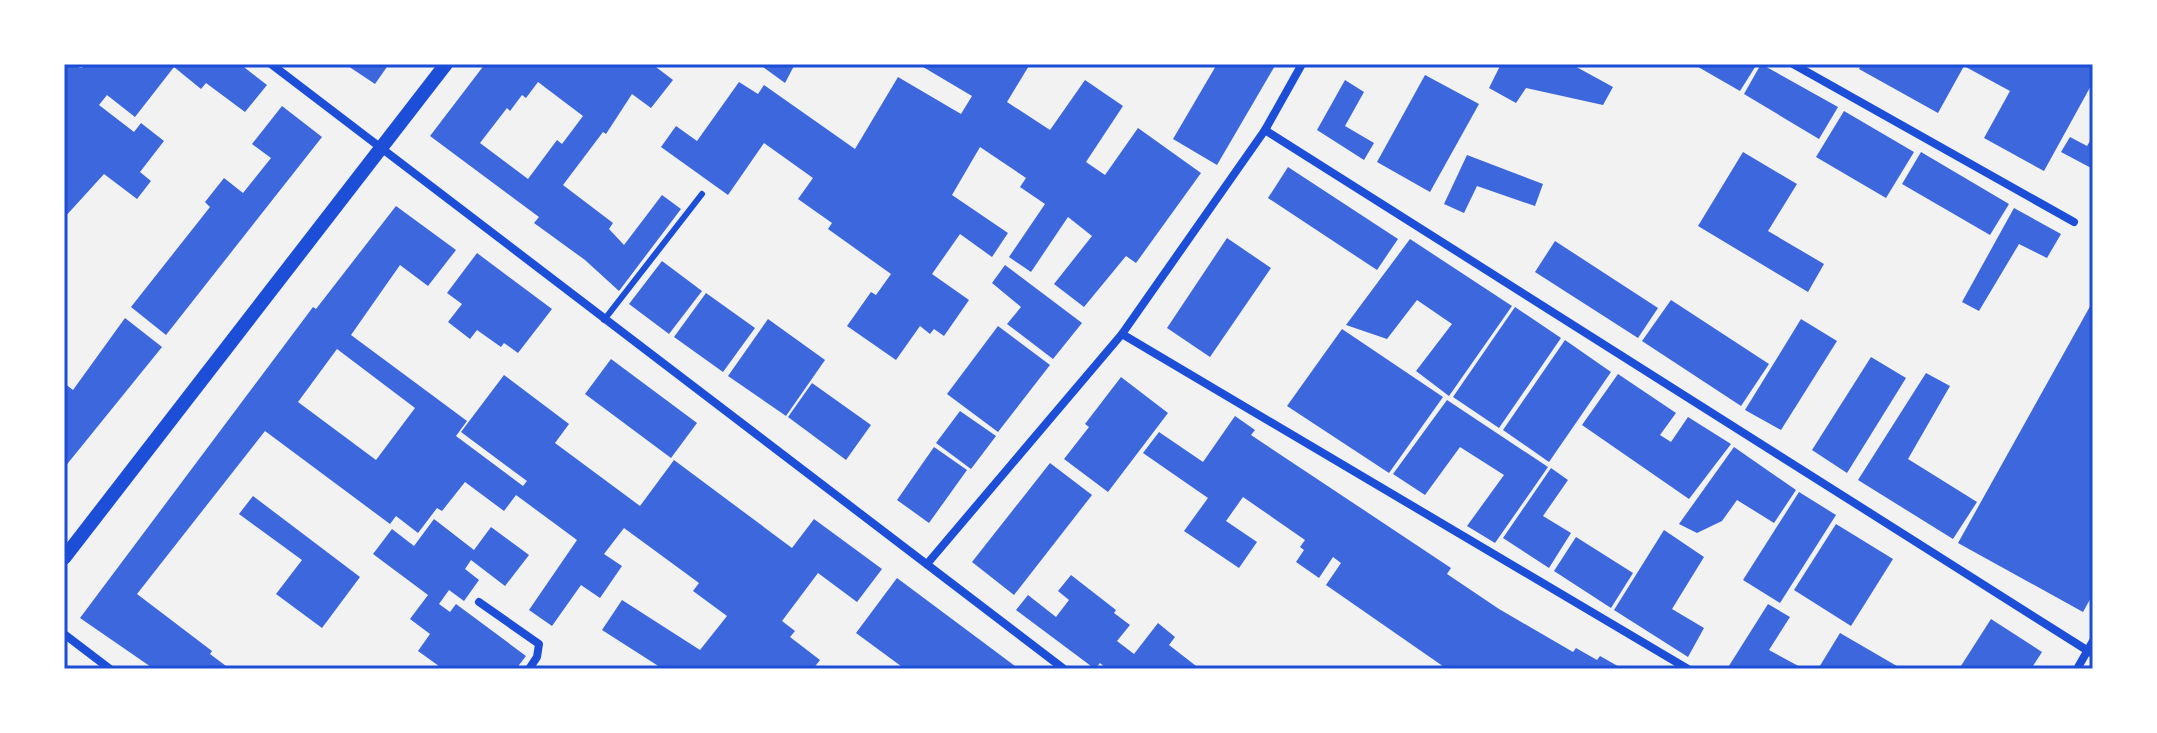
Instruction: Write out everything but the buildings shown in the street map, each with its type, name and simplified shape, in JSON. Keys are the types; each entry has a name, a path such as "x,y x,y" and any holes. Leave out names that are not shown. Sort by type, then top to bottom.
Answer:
{"street":[{"path":"271,64 1064,669"},
{"path":"64,558 382,151 446,64"},
{"path":"927,564 1122,334 1265,130 1302,64"},
{"path":"1793,64 2074,222"},
{"path":"1265,130 2090,652"},
{"path":"1122,334 1688,669"},
{"path":"479,602 539,644 537,657 529,669"},
{"path":"64,634 110,669"},
{"path":"2077,669 2090,652 2093,641"}],"lane":[{"path":"604,320 702,194"}]}
